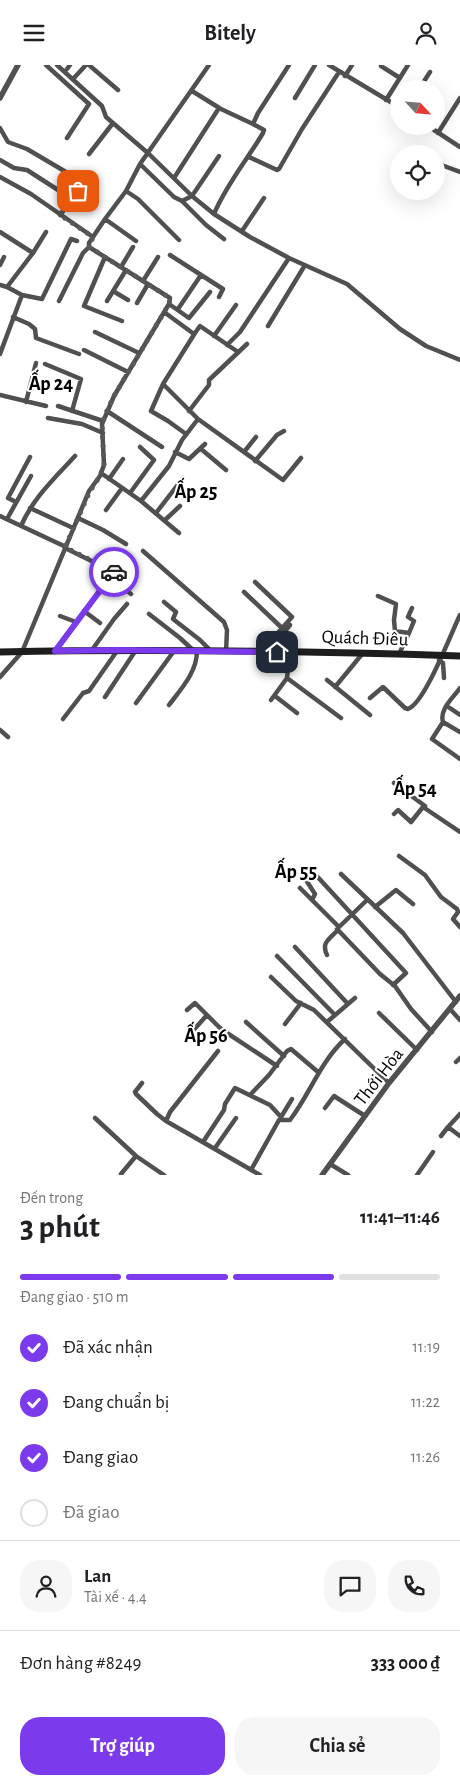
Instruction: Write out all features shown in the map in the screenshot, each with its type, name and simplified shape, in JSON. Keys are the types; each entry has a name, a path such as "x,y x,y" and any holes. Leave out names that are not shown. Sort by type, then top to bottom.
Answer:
{"main road":[{"name":"Quách Điêu","path":"0,652 136,650 363,653 440,658 460,656"}],"street":[{"path":"0,98 18,65"},
{"path":"46,65 89,104 67,138"},
{"path":"56,65 102,107 106,117 149,154 192,197 250,237 289,258 347,284 400,329 426,346 460,360"},
{"path":"73,79 88,65 118,91"},
{"path":"59,301 93,237 126,191 140,164 149,154 209,65"},
{"path":"253,124 289,65"},
{"path":"295,98 316,65"},
{"path":"329,65 390,102"},
{"path":"345,76 352,65"},
{"path":"386,100 408,65"},
{"path":"381,66 400,78"},
{"path":"249,157 279,169 339,72"},
{"path":"425,80 430,72"},
{"path":"192,91 219,108 264,131 249,157 231,181 214,213"},
{"path":"445,122 460,98"},
{"path":"174,178 219,108"},
{"path":"89,153 113,123"},
{"path":"0,128 8,142 27,149 69,175 78,191 60,215"},
{"path":"441,135 460,147"},
{"path":"182,201 192,197 219,156"},
{"path":"0,160 14,168 22,168 29,171 72,199"},
{"path":"140,164 174,197 182,201 206,225 224,239"},
{"path":"445,166 460,172"},
{"path":"0,177 31,194 93,237"},
{"path":"126,191 138,199 179,240"},
{"path":"242,231 264,198"},
{"path":"105,219 136,241"},
{"path":"7,287 33,253 46,231"},
{"path":"0,232 33,253"},
{"path":"0,285 22,295 42,299 72,239 77,241"},
{"path":"0,677 22,652 65,547 90,491 101,473 104,465 102,421 106,411 169,304 170,298 89,247"},
{"path":"107,301 133,247"},
{"path":"170,255 223,289 219,297"},
{"path":"0,265 4,257"},
{"path":"105,257 84,306 122,321"},
{"path":"137,303 158,257"},
{"path":"227,345 240,332 289,258"},
{"path":"268,326 305,265"},
{"path":"178,309 201,275"},
{"path":"113,291 128,300"},
{"path":"169,304 189,318 210,292"},
{"path":"0,354 22,295"},
{"path":"214,336 236,305"},
{"path":"164,313 194,334"},
{"path":"13,317 29,324 35,329 36,338 79,355"},
{"path":"186,434 151,411 163,385 194,334 200,326 238,352"},
{"path":"95,332 140,353"},
{"path":"189,411 209,385 209,381 247,344"},
{"path":"84,350 128,372"},
{"path":"26,402 36,363"},
{"path":"45,364 82,379 72,411"},
{"path":"163,385 198,419 283,480 300,458"},
{"path":"0,395 46,406"},
{"path":"58,406 102,421"},
{"path":"106,411 162,447"},
{"path":"48,418 82,424 103,433"},
{"path":"141,501 169,466 186,434 198,419"},
{"path":"255,461 277,435 284,431"},
{"path":"244,453 256,437"},
{"path":"176,452 189,459 205,444"},
{"path":"130,493 154,460 153,457 140,447"},
{"path":"201,449 226,470"},
{"path":"21,526 37,497 75,456"},
{"path":"16,502 8,498 30,457"},
{"path":"109,479 124,459"},
{"path":"101,473 141,501 179,533"},
{"path":"7,519 31,476"},
{"path":"156,513 183,478"},
{"path":"106,510 122,488"},
{"path":"165,520 180,506"},
{"path":"30,508 74,528"},
{"path":"0,516 114,572"},
{"path":"78,518 126,544"},
{"path":"143,551 224,622 228,630 226,652"},
{"path":"55,651 126,555"},
{"path":"110,578 131,594"},
{"path":"254,582 292,617 276,635 275,652"},
{"path":"244,592 282,628"},
{"path":"378,597 396,604 395,631 409,633"},
{"path":"164,602 176,612 173,619 211,651"},
{"path":"92,650 127,604"},
{"path":"398,655 414,622 413,619 408,617 412,608"},
{"path":"84,611 100,623"},
{"path":"149,614 196,651 197,662 195,667 169,705"},
{"path":"370,698 383,687 406,708 411,709 420,699 460,615"},
{"path":"60,616 76,622"},
{"path":"275,652 282,635 290,625"},
{"path":"63,719 83,693 89,691 117,650"},
{"path":"105,697 136,650"},
{"path":"136,703 174,651"},
{"path":"290,652 287,678 273,698 297,713"},
{"path":"335,687 363,653"},
{"path":"440,658 443,663 444,678"},
{"path":"287,678 341,718"},
{"path":"327,680 370,715"},
{"path":"460,689 442,714 443,721 432,739 460,759"},
{"path":"447,706 460,715"},
{"path":"443,721 460,732"},
{"path":"0,730 8,737"},
{"path":"394,783 425,806 423,807 460,832"},
{"path":"394,814 398,810 411,822 423,807"},
{"path":"400,856 425,875 441,897 458,909 458,913 453,919 460,927"},
{"path":"314,873 406,973 393,985"},
{"path":"341,874 403,933 456,1002"},
{"path":"306,880 315,893 312,900"},
{"path":"300,888 380,974 393,985 432,1032"},
{"path":"375,907 396,889 413,903"},
{"path":"327,955 324,949 325,942 367,900"},
{"path":"295,947 348,1004"},
{"path":"277,956 335,1015"},
{"path":"271,977 296,1001 314,1010 389,1083"},
{"name":"Thới Hòa","path":"322,1175 389,1083 460,996"},
{"path":"327,1022 355,997"},
{"path":"186,1010 195,1003 221,1029 277,1065"},
{"path":"284,1024 301,1003"},
{"path":"450,1009 460,1020"},
{"path":"379,1013 417,1050"},
{"path":"191,1033 207,1015"},
{"path":"246,1023 284,1056"},
{"path":"203,1142 224,1110 235,1088 270,1105 280,1119 290,1120 308,1093 318,1072 345,1039"},
{"path":"250,1095 287,1051 291,1049 318,1072"},
{"path":"166,1121 170,1112 218,1051"},
{"path":"142,1083 135,1092 157,1114 260,1175"},
{"path":"325,1107 334,1096 365,1116"},
{"path":"251,1169 292,1099"},
{"path":"441,1136 460,1114"},
{"path":"95,1118 136,1156 164,1175"},
{"path":"215,1148 236,1118"},
{"path":"448,1127 460,1136"},
{"path":"417,1175 432,1152"},
{"path":"121,1174 136,1156"},
{"path":"330,1163 348,1175"}],"way so far":[{"path":"78,191 60,215 93,237 89,247 170,298 169,304 114,396 104,417 102,424 104,465 65,547 114,572"}],"district":[{"name":"Ấp 24","path":"51,383"},
{"name":"Ấp 25","path":"196,491"},
{"name":"Ấp 54","path":"415,788"},
{"name":"Ấp 55","path":"296,871"},
{"name":"Ấp 56","path":"206,1035"}],"route":[{"path":"114,572 55,651 277,652"}]}
